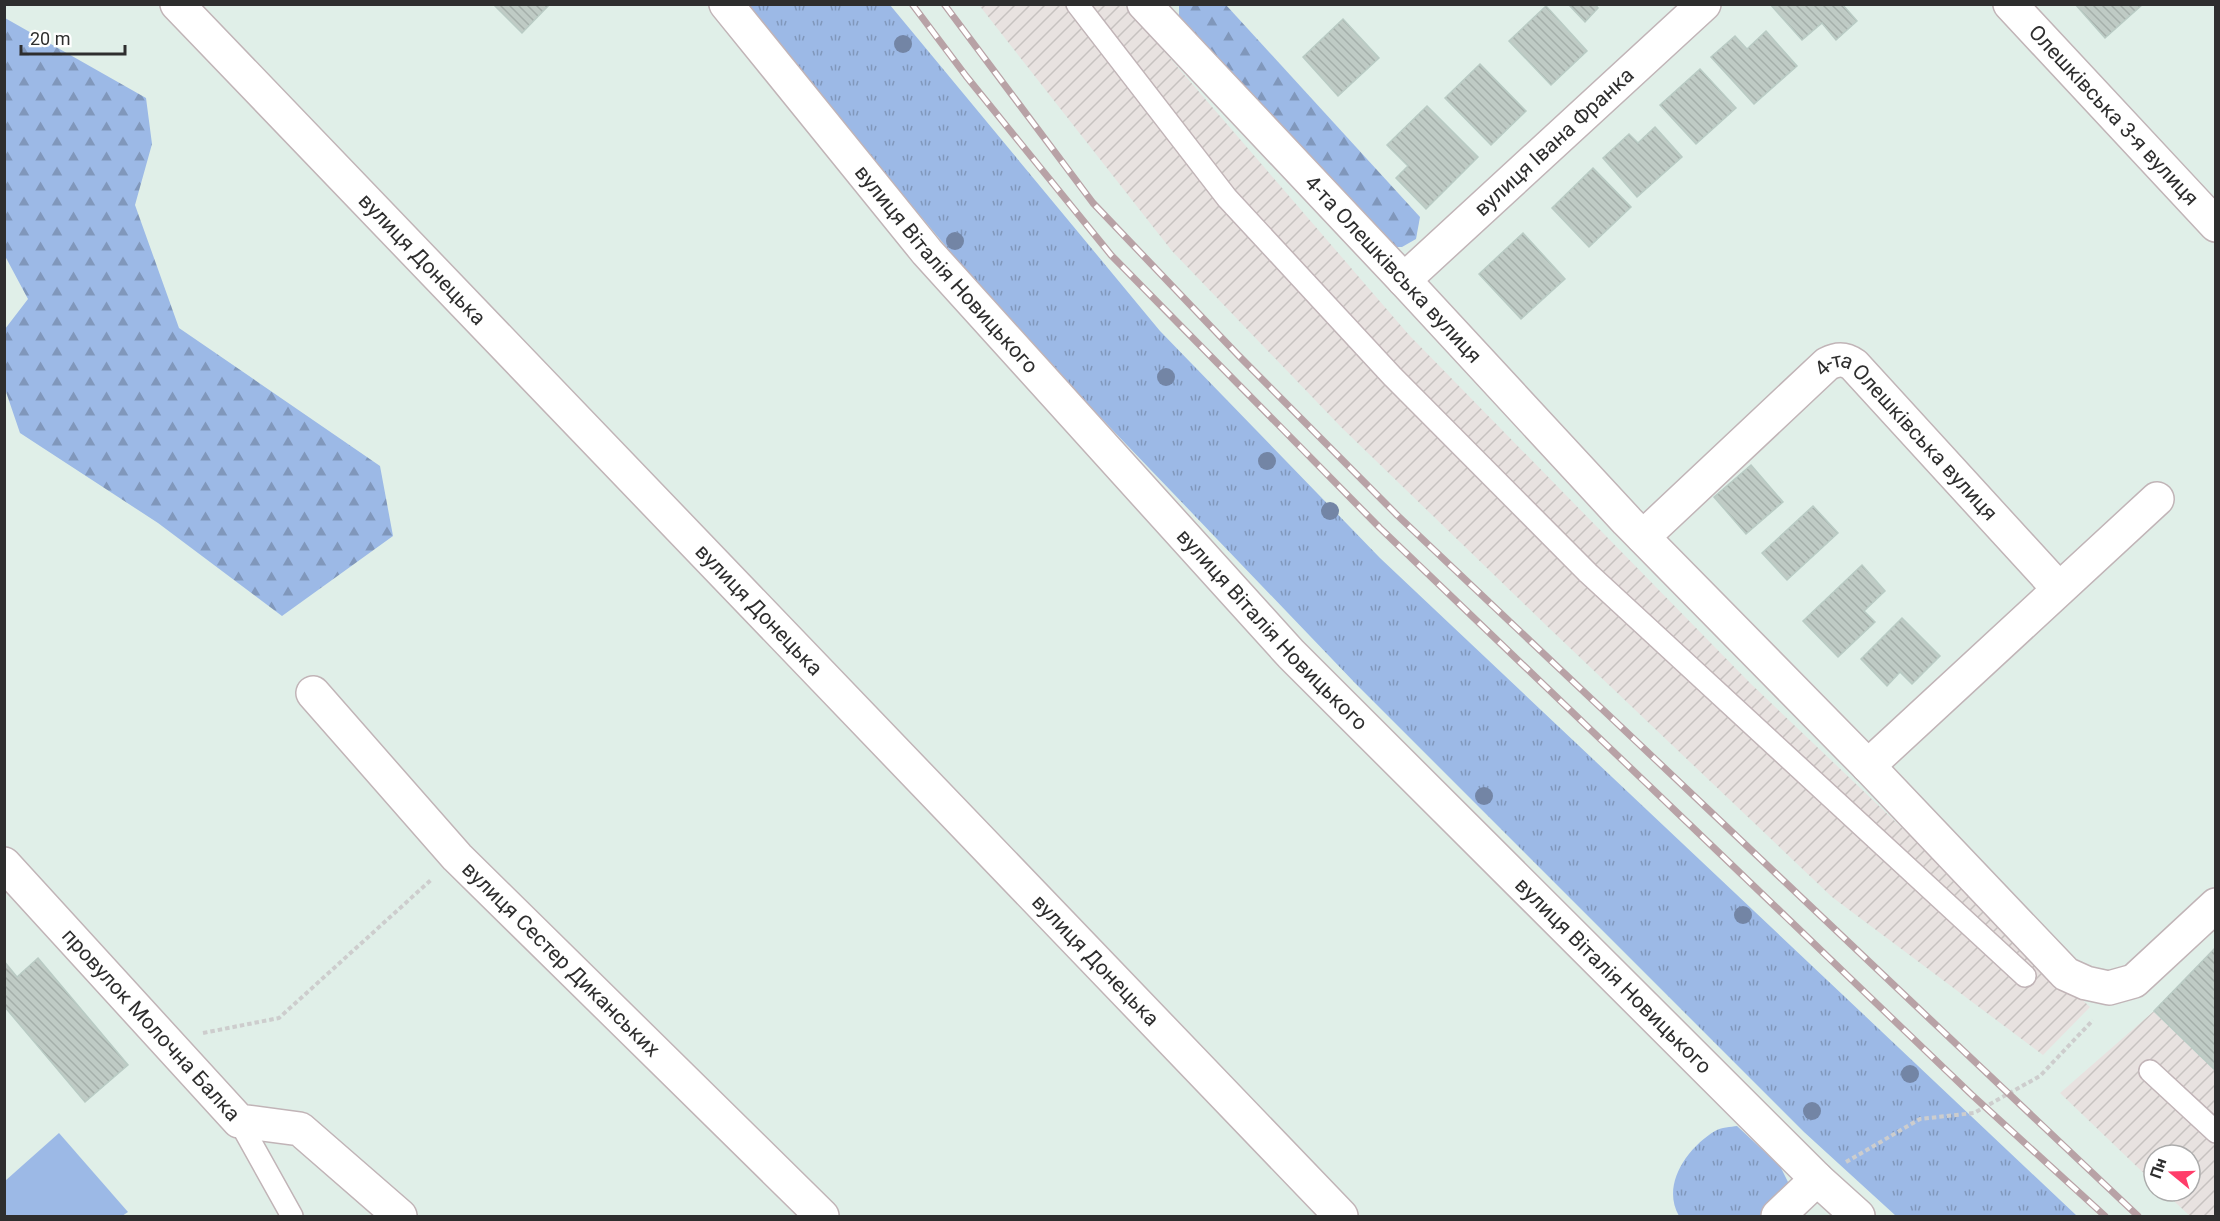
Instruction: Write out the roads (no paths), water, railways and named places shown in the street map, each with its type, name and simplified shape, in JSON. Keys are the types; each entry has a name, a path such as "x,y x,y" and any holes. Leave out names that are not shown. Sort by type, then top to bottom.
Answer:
{"street":[{"name":"вулиця Донецька","path":"177,4 1341,1216"},
{"name":"вулиця Віталія Новицького","path":"726,4 927,252 1292,654 1817,1179 1858,1216"},
{"name":"4-та Олешківська вулиця","path":"1144,4 1643,537 1868,766 2066,974 2086,983 2109,988 2134,981 2216,905"},
{"name":"вулиця Івана Франка","path":"1404,280 1704,4"},
{"name":"Олешківська 3-я вулиця","path":"2010,4 2216,225"},
{"name":"4-та Олешківська вулиця","path":"1643,537 1827,364 1836,360 1847,360 2059,589"},
{"path":"1868,766 2157,499"},
{"name":"вулиця Сестер Диканських","path":"313,693 457,857 822,1216"},
{"name":"провулок Молочна Балка","path":"4,864 239,1121 300,1129 400,1216"},
{"path":"1778,1216 1817,1179"}],"lane":[{"path":"1077,4 1227,198 1392,376 1588,573 2025,976"},
{"path":"2150,1071 2216,1131"},
{"path":"239,1121 292,1216"}],"railway":[{"path":"912,4 966,76 1111,255 1380,528 1972,1095 2105,1216"},
{"path":"944,4 1093,203 1238,355 1397,515 2138,1216"}]}
